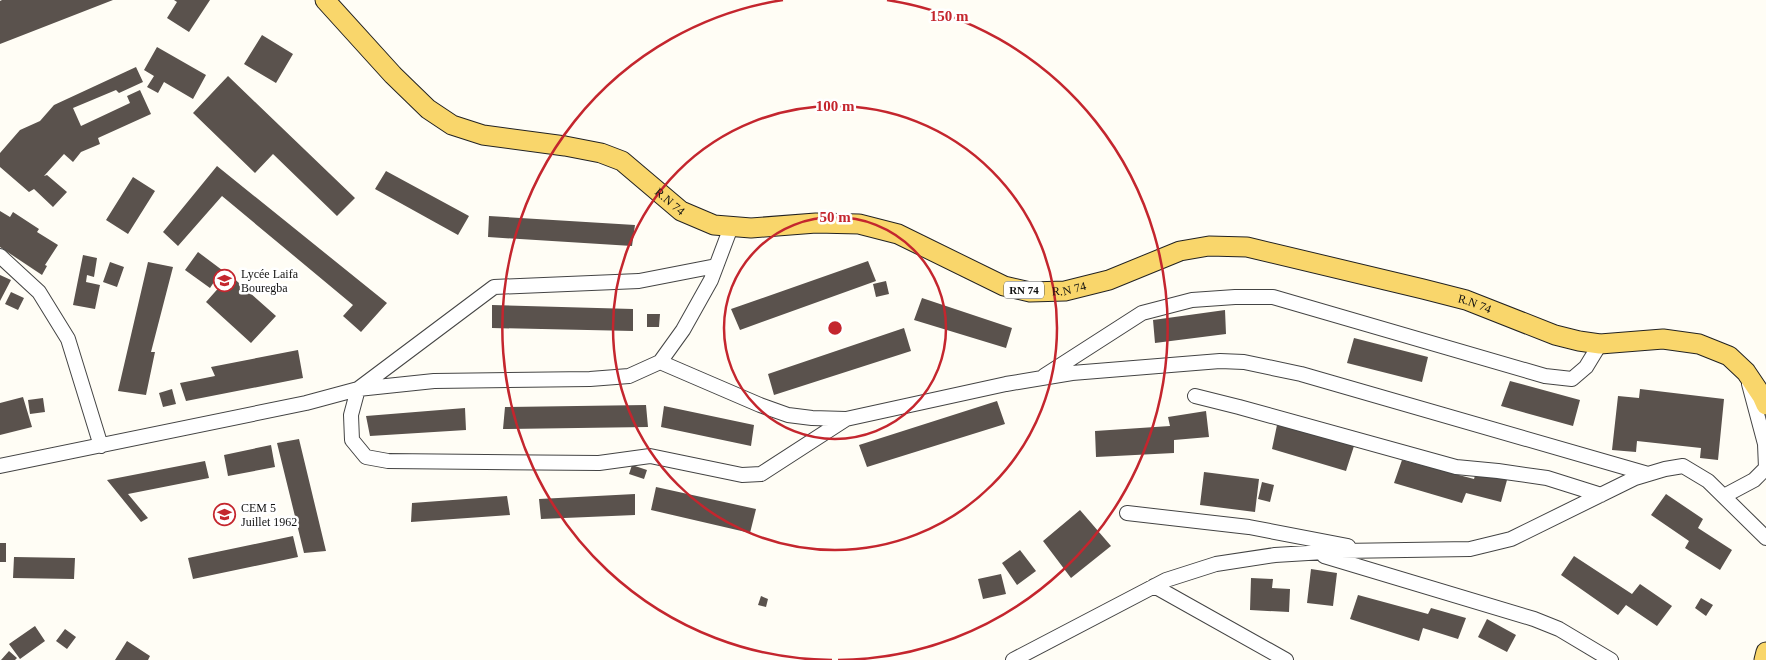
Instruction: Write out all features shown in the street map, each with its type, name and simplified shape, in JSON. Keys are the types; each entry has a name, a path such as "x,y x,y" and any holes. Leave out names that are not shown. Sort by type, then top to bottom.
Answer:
{"main road":[{"name":"R.N 74","path":"324,0 393,75 428,109 452,125 483,135 601,153 622,161 681,211 714,226 750,228 816,223 860,224 898,234 1004,286 1030,292 1066,291 1109,280 1180,251 1209,246 1247,247 1423,288 1466,300 1554,335 1600,344 1663,339 1699,344 1729,356 1746,372 1766,405"},
{"path":"1764,660 1766,652"}],"street":[{"path":"0,466 306,403 358,389 434,381 590,379 629,376 660,362 683,330 711,280 731,227"},
{"path":"0,256 39,292 68,339 100,446"},
{"path":"716,266 639,281 494,287 358,389 351,415 352,440 366,457 388,461 599,463 650,456 742,475 761,474 846,418"},
{"path":"1039,379 1142,313 1192,300 1235,297 1273,297 1545,376 1572,379 1586,367 1600,344"},
{"path":"660,362 760,405 788,415 812,418 846,418 1006,384 1072,374 1220,361 1244,362 1301,374 1648,474"},
{"path":"1724,496 1754,480 1766,468 1766,444 1746,372"},
{"path":"1195,396 1456,467 1547,478 1600,495"},
{"path":"1017,660 1166,580 1216,564 1275,555 1470,549 1511,539 1635,478 1683,466 1708,481 1766,538"},
{"path":"1127,513 1249,528 1376,551"},
{"path":"1316,553 1542,622 1559,629 1611,660"},
{"path":"1154,586 1286,660"}],"building":[{"path":"113,0 0,44 0,1"},
{"path":"174,0 210,0 189,32 167,18 177,2"},
{"path":"262,35 293,54 276,83 244,64"},
{"path":"157,47 206,75 193,99 164,82 158,93 147,87 154,76 144,70"},
{"path":"136,67 143,82 119,93 116,90 73,108 81,126 130,103 127,96 140,90 151,114 98,138 100,144 81,152 73,162 64,154 44,176 47,175 67,192 53,207 34,189 29,192 0,167 0,153 20,130 40,121 54,105"},
{"path":"228,76 355,198 337,216 273,154 255,173 193,113"},
{"path":"217,166 387,303 361,332 343,316 353,305 222,196 178,246 163,232"},
{"path":"386,171 469,216 458,235 375,189"},
{"path":"133,177 155,191 128,234 106,220"},
{"path":"0,211 10,217 13,212 39,229 37,232 58,245 45,265 47,266 42,275 0,247"},
{"path":"489,216 635,225 632,246 488,237"},
{"path":"198,252 222,270 210,288 185,270"},
{"path":"83,255 97,258 94,277 87,275 86,282 100,285 95,309 73,305"},
{"path":"868,261 876,281 740,330 731,309"},
{"path":"110,262 124,267 117,287 103,282"},
{"path":"148,262 173,267 151,352 155,352 146,395 118,391"},
{"path":"0,275 11,280 0,301"},
{"path":"230,275 276,316 251,343 206,302"},
{"path":"886,281 889,294 876,297 873,284"},
{"path":"11,292 24,298 18,310 5,304"},
{"path":"922,298 1012,328 1006,348 914,320"},
{"path":"492,305 633,309 633,331 492,328"},
{"path":"1225,310 1226,334 1155,343 1153,320"},
{"path":"647,314 660,314 659,327 647,327"},
{"path":"904,328 911,351 774,395 768,374"},
{"path":"1354,338 1428,357 1422,382 1347,363"},
{"path":"298,350 303,378 186,401 180,383 215,376 211,367"},
{"path":"1510,381 1580,400 1573,426 1501,406"},
{"path":"172,389 176,404 163,407 159,393"},
{"path":"1640,389 1724,399 1718,460 1700,458 1701,448 1637,441 1636,452 1612,450 1618,396 1639,398"},
{"path":"23,397 32,427 0,435 0,403"},
{"path":"43,398 45,412 30,414 28,400"},
{"path":"997,401 1005,424 867,467 859,445"},
{"path":"646,405 648,427 503,429 505,407"},
{"path":"664,406 754,425 751,446 661,427"},
{"path":"465,408 466,430 370,436 366,416"},
{"path":"1206,411 1209,437 1174,440 1174,453 1096,457 1095,431 1170,426 1168,417"},
{"path":"1277,425 1354,446 1346,471 1272,449"},
{"path":"299,439 326,551 304,553 277,443"},
{"path":"271,445 275,467 228,476 224,455"},
{"path":"1402,460 1474,479 1476,472 1507,480 1501,502 1466,493 1462,503 1394,483"},
{"path":"205,461 209,478 128,494 148,518 141,522 107,480"},
{"path":"632,465 647,470 644,479 629,474"},
{"path":"1204,472 1259,479 1255,512 1200,505"},
{"path":"1262,482 1274,485 1270,502 1258,499"},
{"path":"656,487 756,509 750,533 651,510"},
{"path":"635,494 635,515 541,519 539,499"},
{"path":"1666,494 1703,519 1698,528 1732,550 1720,570 1685,548 1689,541 1651,515"},
{"path":"507,496 510,515 411,522 412,503"},
{"path":"1080,510 1111,546 1071,578 1043,541"},
{"path":"293,536 298,557 193,579 188,558"},
{"path":"0,543 6,543 6,562 0,562"},
{"path":"1020,550 1036,571 1017,585 1002,563"},
{"path":"1574,556 1632,594 1640,584 1672,606 1657,626 1626,605 1618,615 1561,575"},
{"path":"14,557 75,558 74,579 13,578"},
{"path":"1311,569 1337,573 1333,606 1307,603"},
{"path":"1001,574 1006,594 983,599 978,579"},
{"path":"1251,578 1273,579 1272,588 1290,589 1289,612 1250,610"},
{"path":"1358,595 1428,614 1431,608 1466,618 1458,639 1423,628 1419,641 1350,619"},
{"path":"761,596 768,599 766,607 758,605"},
{"path":"1701,598 1713,605 1706,616 1695,608"},
{"path":"1487,619 1516,635 1507,652 1478,637"},
{"path":"35,626 45,641 20,659 9,644"},
{"path":"65,629 76,637 67,649 56,641"},
{"path":"127,641 150,656 148,660 115,660"},
{"path":"9,651 17,658 15,660 1,660"}],"place":[{"name":"Lycée Laifa Bouregba","path":"225,281"},
{"name":"CEM 5 Juillet 1962","path":"225,515"}]}
